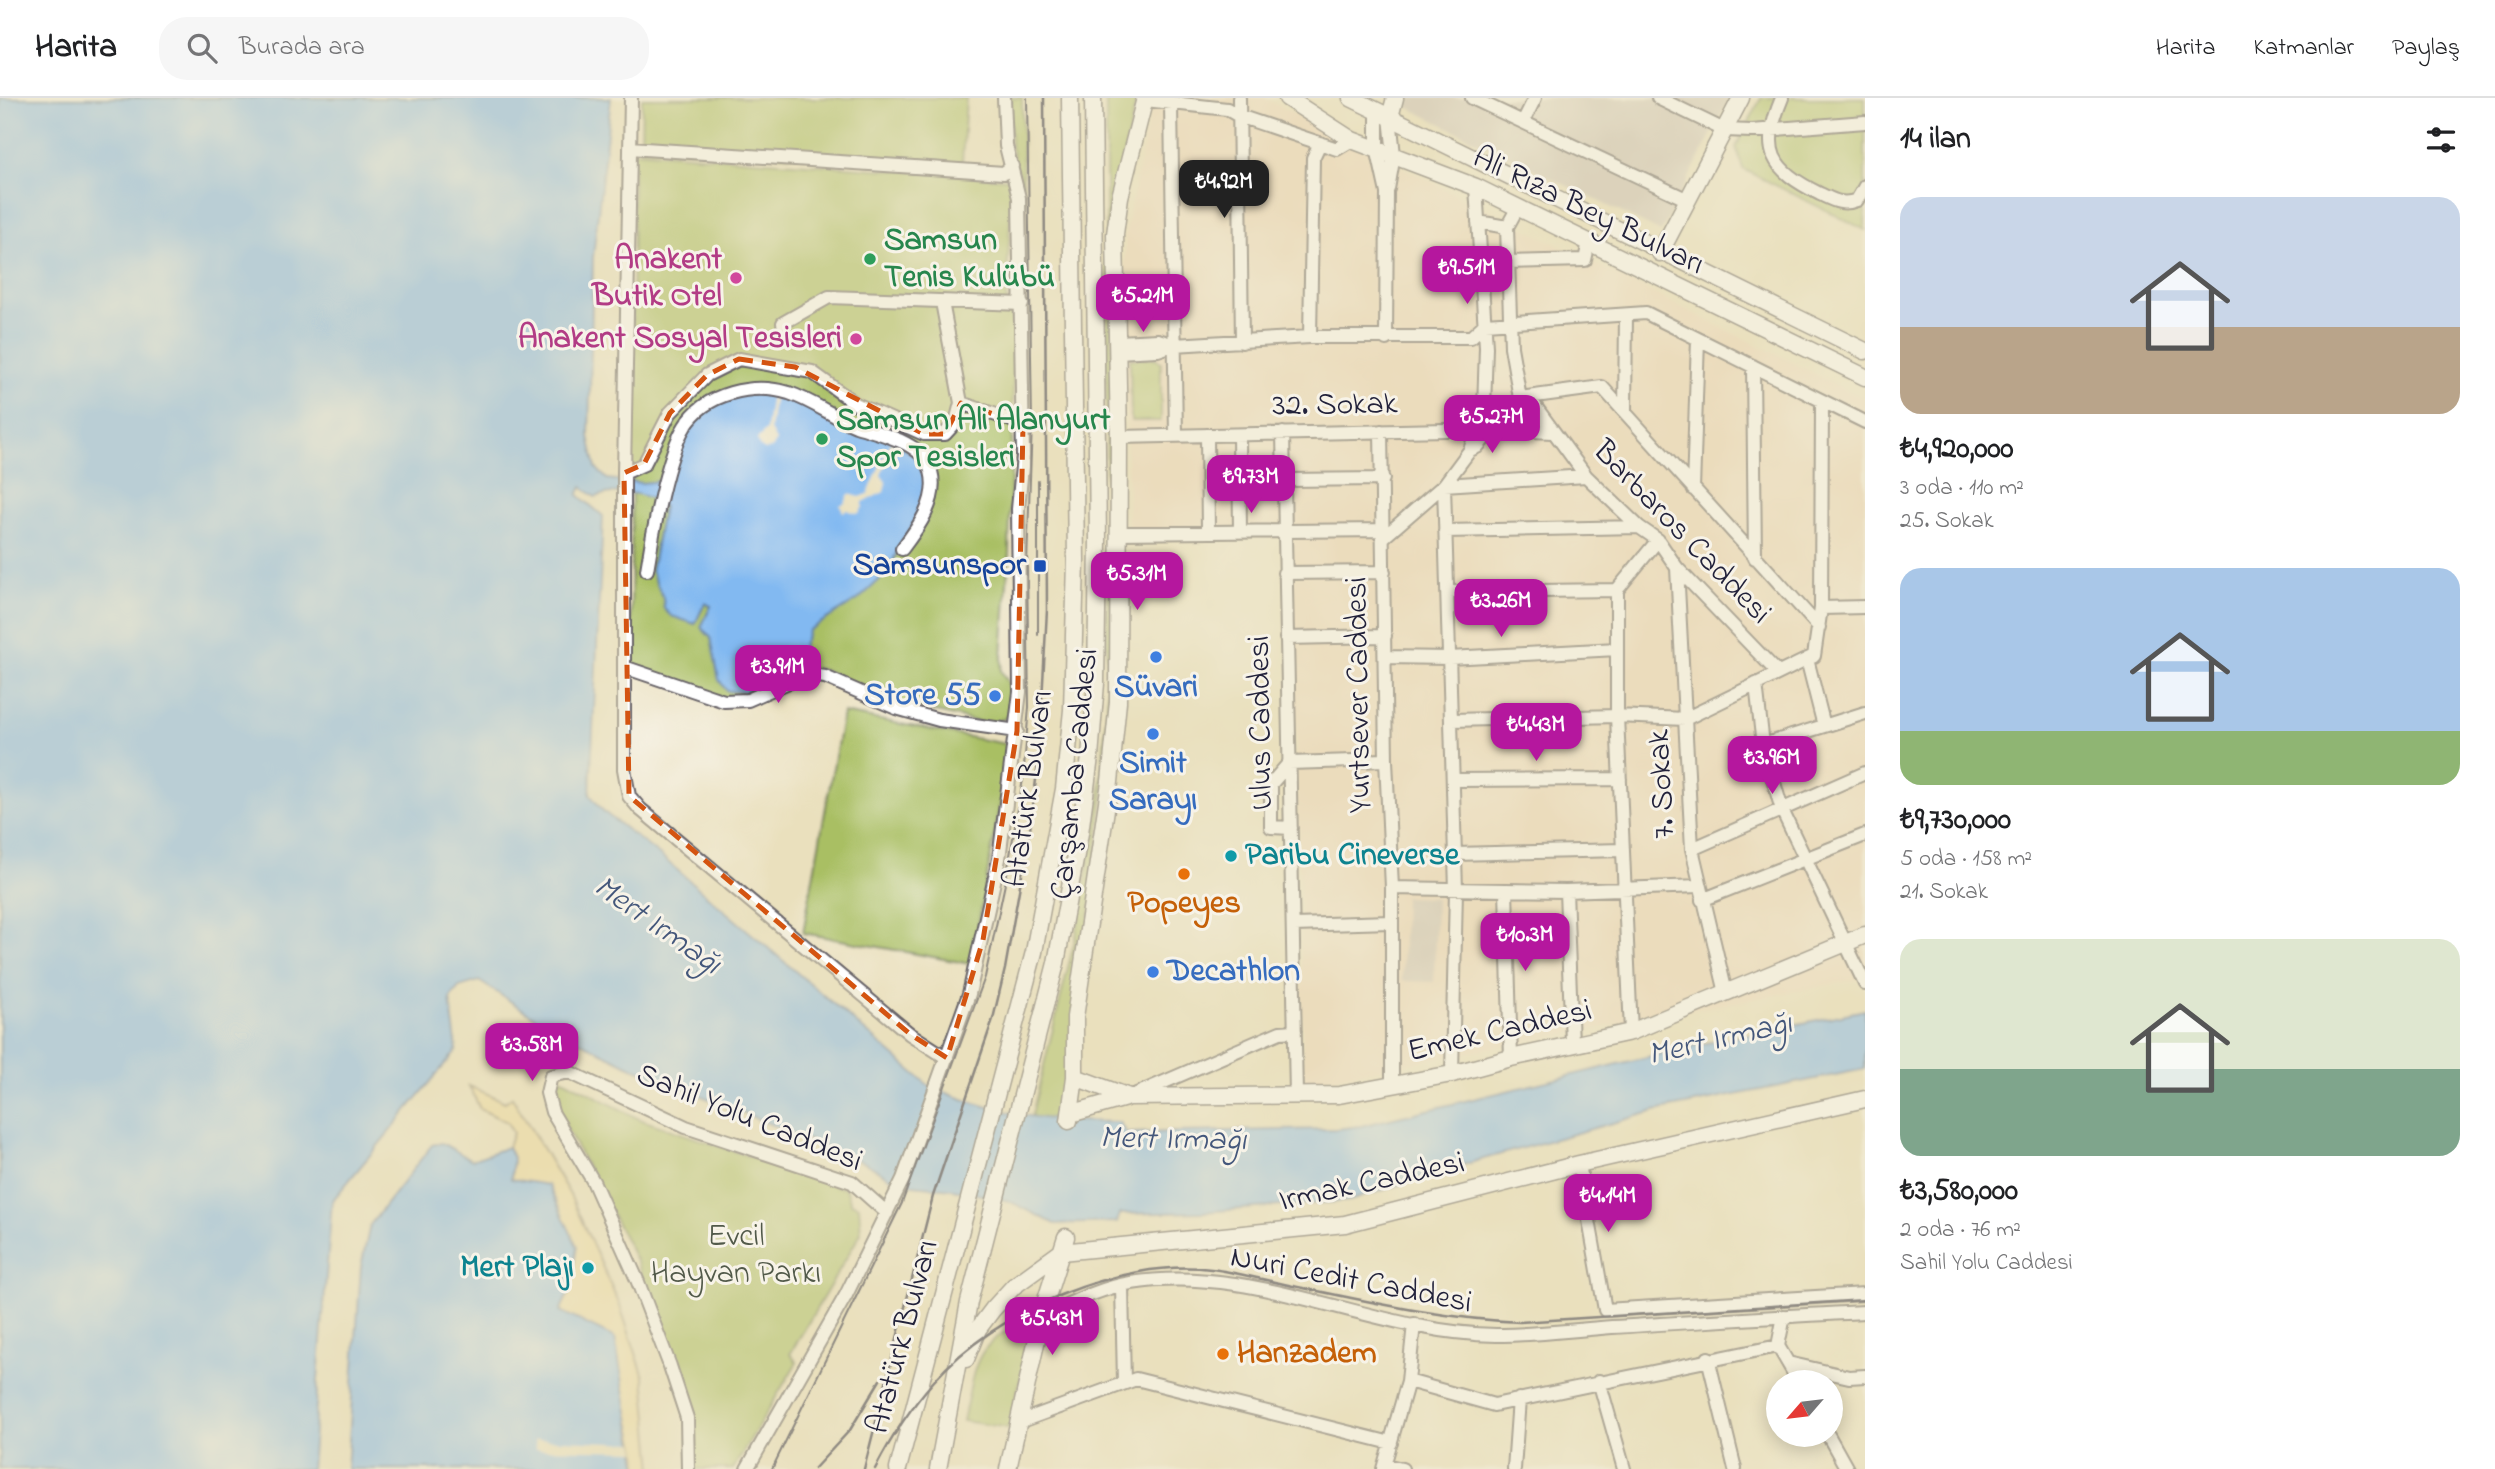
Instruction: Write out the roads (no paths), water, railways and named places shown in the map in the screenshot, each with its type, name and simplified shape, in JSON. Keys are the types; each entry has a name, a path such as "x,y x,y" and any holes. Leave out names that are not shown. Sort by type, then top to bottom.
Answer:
{"main road":[{"name":"Atatürk Bulvarı","path":"898,1469 1034,952 1054,848 1072,710 1076,560 1070,98"},
{"name":"Atatürk Bulvarı","path":"938,1469 969,1302 1056,963 1080,833 1096,696 1098,540 1093,98"},
{"name":"Ali Rıza Bey Bulvarı","path":"1287,98 1352,140 1476,187 1865,377"},
{"name":"Ali Rıza Bey Bulvarı","path":"1351,98 1384,108 1660,253 1865,351"},
{"path":"1384,108 1395,98"},
{"path":"1660,253 1741,98"},
{"name":"Çarşamba Caddesi","path":"1070,1117 1075,1077 1075,1017 1110,782 1118,702 1119,437 1115,234 1120,197 1145,99"},
{"name":"Emek Caddesi","path":"1070,1117 1129,1097 1339,1095 1452,1074 1572,1043 1631,1032 1865,935"},
{"name":"Emek Caddesi","path":"1075,1077 1129,1097"},
{"name":"Irmak Caddesi","path":"1063,1244 1345,1224 1579,1164 1865,1098"},
{"path":"1008,1469 1042,1316 1063,1244"},
{"path":"953,1390 978,1329 993,1309 1014,1286 1063,1244"}],"street":[{"path":"631,98 624,473 624,769 629,796 640,809 945,1063"},
{"path":"747,1469 846,1295 896,1194 969,994 999,859 1017,731 1018,509 1023,424 1019,198 1006,146 1004,98"},
{"path":"1239,98 1242,342"},
{"path":"1472,98 1688,200"},
{"path":"1523,122 1535,98"},
{"path":"1661,98 1724,130 1771,130 1865,122"},
{"path":"1782,98 1771,130 1773,156 1791,179 1839,203 1857,200 1865,186"},
{"path":"1145,99 1227,109 1239,116 1337,149 1352,140"},
{"path":"1171,104 1176,436"},
{"path":"1384,108 1377,148 1387,193"},
{"path":"1384,108 1394,155 1387,193 1386,339"},
{"path":"1310,337 1313,158 1320,143"},
{"path":"630,148 1004,173 1012,166"},
{"path":"1118,533 1384,533 1444,485 1470,450 1483,409 1486,347 1476,187"},
{"path":"1518,207 1507,227 1511,347 1520,398"},
{"path":"1478,222 1507,227"},
{"path":"1508,262 1585,260 1589,242"},
{"path":"783,323 829,297 1022,304"},
{"path":"624,473 644,464 670,413 707,376 739,359 812,372 856,404 924,434 945,434 956,422 961,404 942,302"},
{"path":"1471,337 1485,324 1646,313 1865,422"},
{"path":"1625,412 1626,315"},
{"path":"1117,347 1158,350 1174,345 1310,337 1471,337 1486,347 1511,347"},
{"path":"1693,489 1698,339"},
{"path":"1753,366 1755,558"},
{"path":"1470,450 1477,447 1520,398 1602,387 1819,627"},
{"path":"647,570 677,440 685,424 702,407 747,389 787,392 818,406 840,420 914,448 931,471 931,495 922,522 902,549"},
{"name":"Barbaros Caddesi","path":"1520,398 1535,406 1586,476 1639,527 1658,540 1676,568 1778,673"},
{"path":"1452,720 1617,716 1685,719 1814,656 1821,608 1822,401"},
{"path":"961,404 1023,424"},
{"name":"32. Sokak","path":"1119,437 1492,429 1552,432"},
{"name":"Yurtsever Caddesi","path":"1381,431 1386,760 1392,888 1392,1085"},
{"name":"Ulus Caddesi","path":"1283,433 1296,1095"},
{"path":"1207,435 1208,531"},
{"path":"1238,435 1240,531"},
{"path":"1444,485 1586,476"},
{"path":"1284,480 1382,479"},
{"path":"1444,485 1456,890 1452,1074"},
{"path":"1445,531 1639,527"},
{"path":"1631,1032 1617,716 1617,590 1658,540"},
{"name":"7. Sokak","path":"1676,568 1692,849 1726,993"},
{"path":"1284,573 1384,572"},
{"path":"1447,592 1617,590"},
{"path":"1821,608 1865,607"},
{"path":"1286,638 1385,636"},
{"path":"1385,657 1450,659 1617,649"},
{"path":"1807,659 1824,726"},
{"path":"624,667 724,701 748,700 807,674 825,677 896,708 939,720 1017,731"},
{"path":"1756,684 1763,745 1782,810 1865,984"},
{"path":"1763,745 1865,713"},
{"path":"1291,828 1271,827 1271,784 1289,763 1386,760"},
{"path":"1692,849 1865,773"},
{"path":"1453,780 1620,779"},
{"path":"1702,900 1865,835"},
{"path":"1455,854 1623,850"},
{"path":"1392,888 1566,891 1699,886"},
{"path":"1507,890 1511,1058"},
{"path":"1566,891 1572,1043"},
{"path":"1294,925 1390,922"},
{"path":"1129,1097 1280,1032 1295,1031"},
{"name":"Sahil Yolu Caddesi","path":"688,1469 687,1418 670,1366 638,1282 593,1181 552,1112 547,1093 551,1076 569,1072 686,1127 852,1182 887,1213"},
{"path":"1579,1164 1605,1310 1865,1294"},
{"name":"Nuri Cedit Caddesi","path":"1042,1316 1085,1296 1122,1286 1177,1279 1226,1282 1414,1324 1496,1335 1865,1312"},
{"path":"1122,1286 1124,1383"},
{"path":"1784,1316 1778,1346 1792,1370"},
{"path":"1402,1469 1384,1467 1408,1381 1414,1324"},
{"path":"1408,1381 1494,1405 1708,1358 1778,1346"},
{"path":"1708,1358 1735,1469"},
{"path":"1788,1363 1849,1377 1865,1376"},
{"path":"1019,1422 1136,1379 1209,1395 1391,1443"},
{"path":"1599,1381 1624,1469"},
{"path":"1514,1469 1519,1399"},
{"path":"1835,1447 1847,1469"}],"water":[{"name":"Mert Irmağı","path":"0,98 611,98 593,257 589,436 596,468 607,479 642,483 670,480 681,439 701,413 720,400 740,394 762,394 806,404 884,437 914,456 929,474 923,509 898,549 889,571 859,599 809,630 795,665 745,692 727,691 719,680 711,638 701,627 711,606 705,603 695,624 671,616 664,609 663,598 651,571 663,506 639,494 613,493 595,497 582,487 578,495 603,516 590,795 604,812 662,857 928,1085 976,1103 1021,1115 1119,1122 1126,1133 1336,1129 1361,1126 1693,1046 1865,1010 1865,1069 1655,1111 1455,1167 1349,1201 1202,1212 1120,1214 1117,1222 1055,1224 1009,1201 953,1189 913,1185 893,1179 865,1163 636,1069 552,1028 479,981 459,987 450,999 457,1050 332,1201 311,1469 0,1469"},
{"path":"442,1143 472,1160 508,1147 513,1158 511,1179 548,1185 577,1246 570,1290 560,1311 615,1338 638,1469 347,1469 361,1267 370,1225 432,1145"}],"tram line":[{"path":"772,1469 902,1203 985,977 1006,879 1023,779 1029,707 1027,564 1032,423 1027,98"},
{"path":"1038,481 1038,635"}],"railway":[{"path":"864,1469 933,1196 993,1019 1005,969 1030,829 1039,755 1047,610 1044,98"},
{"path":"875,1469 902,1423 934,1381 959,1356 1024,1312 1060,1295 1099,1281 1137,1272 1175,1268 1211,1269 1401,1308 1520,1322 1865,1300"},
{"path":"814,1469 850,1430 880,1380"}],"place":[{"name":"Samsun Tenis Kulübü","path":"870,259"},
{"name":"Anakent Butik Otel","path":"736,278"},
{"name":"Anakent Sosyal Tesisleri","path":"856,339"},
{"name":"Samsun Ali Alanyurt Spor Tesisleri","path":"822,439"},
{"name":"Samsunspor","path":"1040,566"},
{"name":"Süvari","path":"1156,657"},
{"name":"Store 55","path":"995,696"},
{"name":"Simit Sarayı","path":"1153,734"},
{"name":"Paribu Cineverse","path":"1231,856"},
{"name":"Popeyes","path":"1184,874"},
{"name":"Decathlon","path":"1153,972"},
{"name":"Mert Plajı","path":"588,1268"},
{"name":"Hanzadem","path":"1223,1354"}],"park label":[{"name":"Evcil Hayvan Parkı","path":"736,1256"}]}
